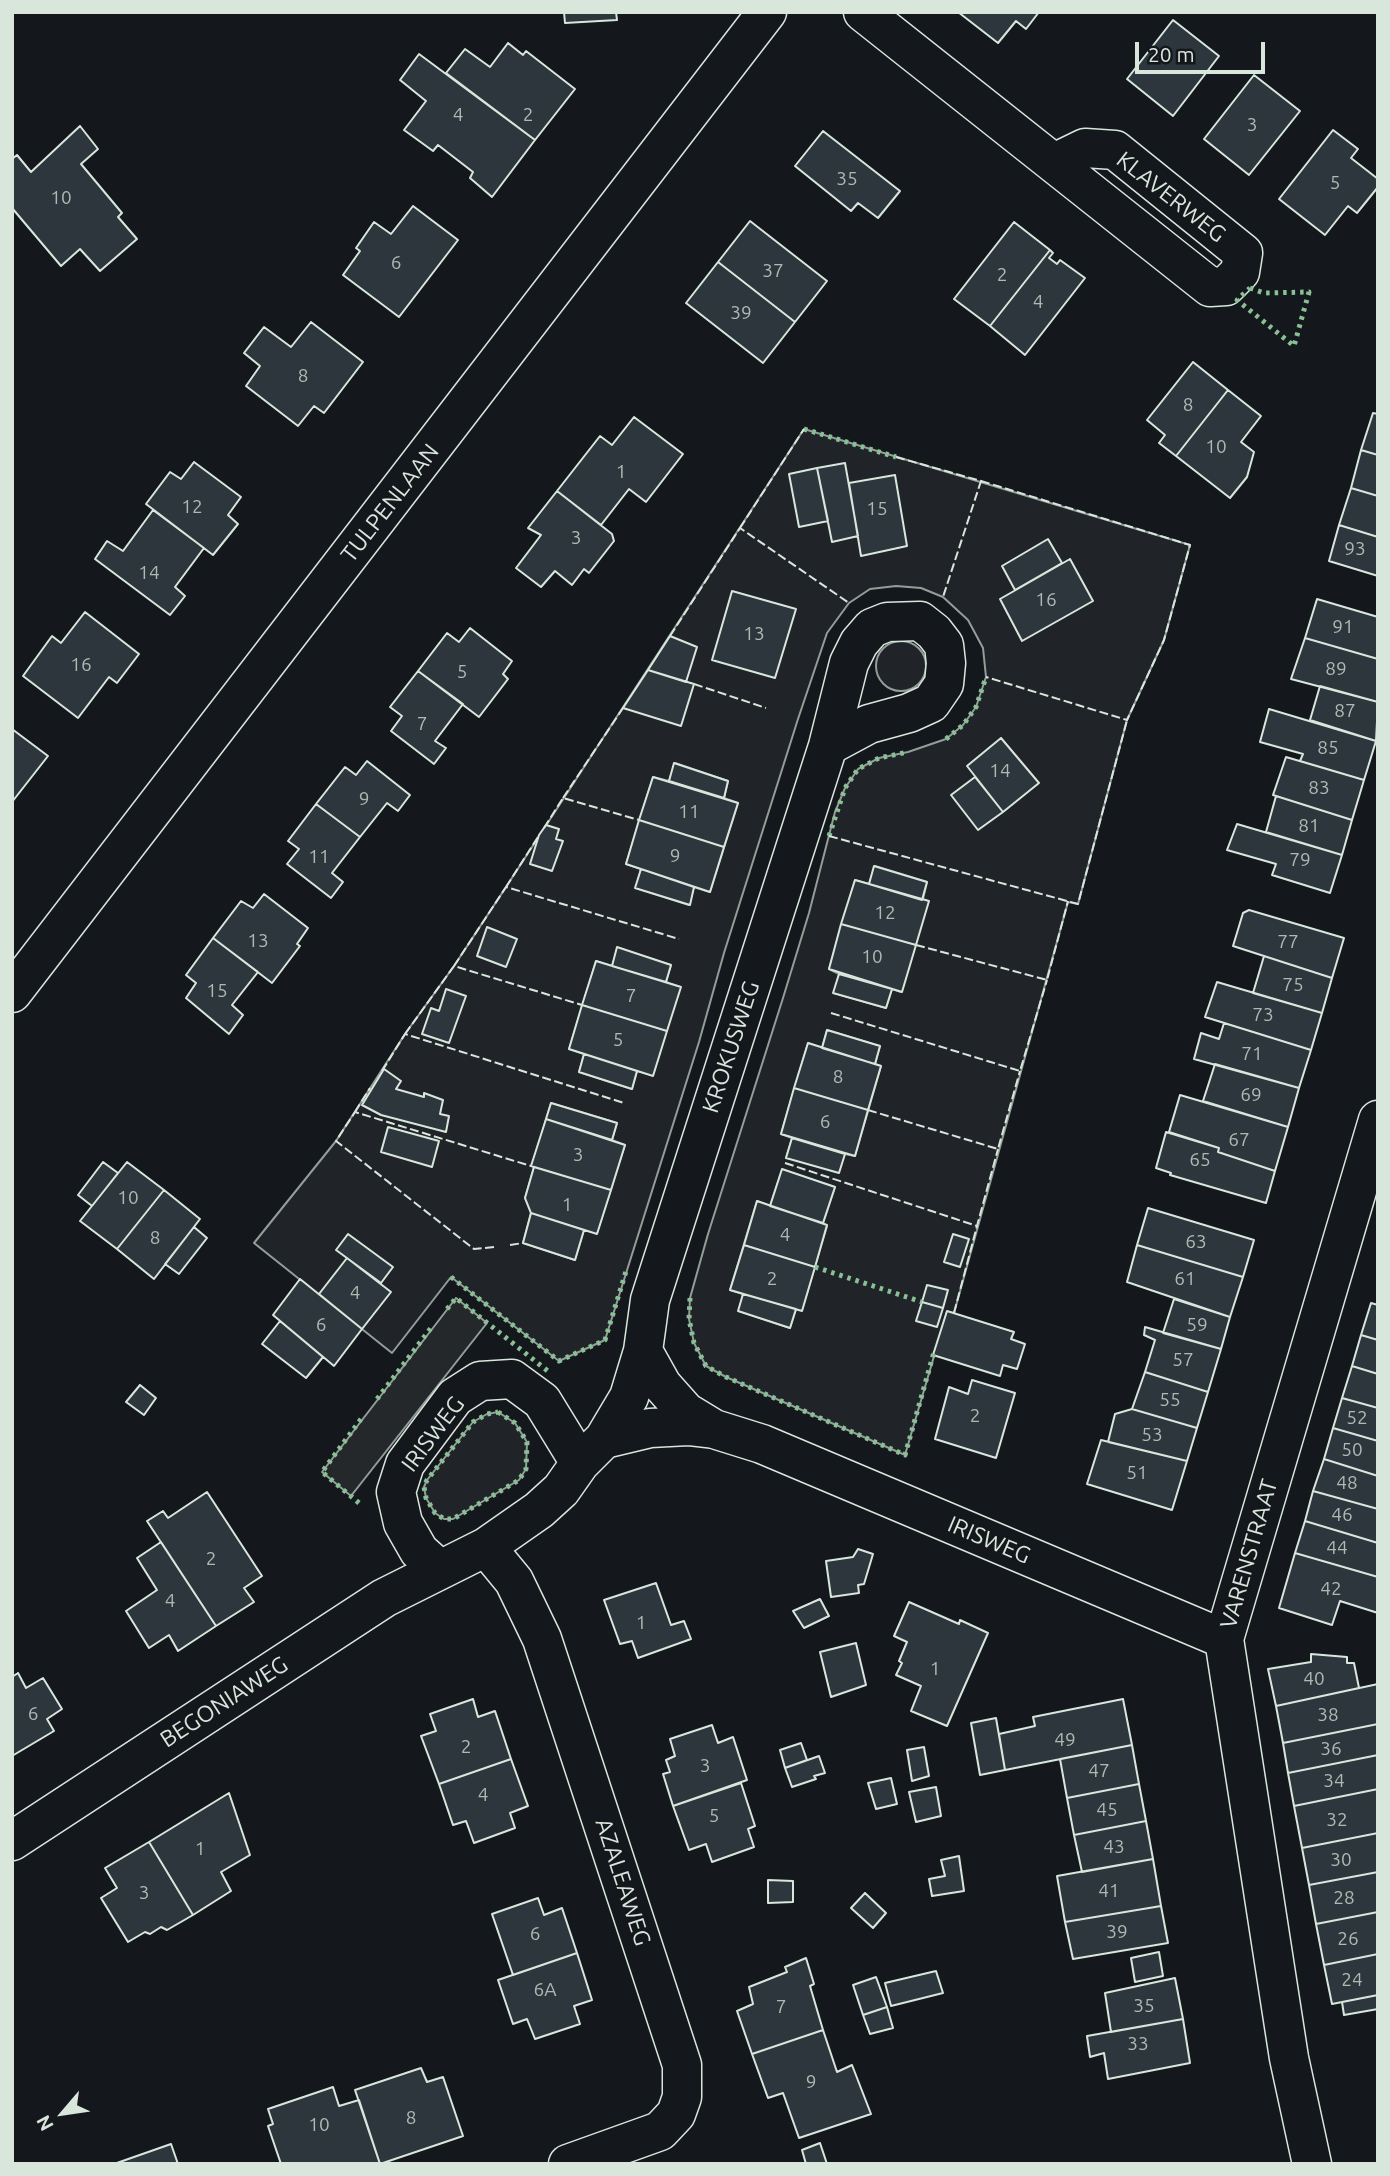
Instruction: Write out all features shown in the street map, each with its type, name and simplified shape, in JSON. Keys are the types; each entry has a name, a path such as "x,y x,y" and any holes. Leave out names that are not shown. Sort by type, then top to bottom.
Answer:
{"street":[{"name":"TULPENLAAN","path":"12,993 767,12"},
{"path":"863,12 1054,163"},
{"name":"KROKUSWEG","path":"643,1351 650,1300 828,746"},
{"name":"VARENSTRAAT","path":"1312,2164 1289,2058 1224,1639 1378,1120"},
{"path":"439,1569 486,1547 539,1510 561,1490 592,1451 629,1396 643,1351"},
{"name":"IRISWEG","path":"643,1351 662,1385 686,1412 714,1429"},
{"name":"IRISWEG","path":"439,1569 419,1551 403,1524 396,1492 405,1464 455,1397 480,1381 512,1379 542,1401 592,1451 650,1428 688,1426 714,1429 762,1444 1224,1639"},
{"name":"AZALEAWEG","path":"486,1547 514,1581 542,1639 682,2065 682,2097 676,2114 660,2131 568,2164"},
{"name":"BEGONIAWEG","path":"12,1841 384,1598 439,1569"}],"shaded area":[{"path":"804,429 1190,545 1164,640 1127,720 1078,904 1068,902 954,1313 947,1312 905,1455 706,1366 694,1343 689,1319 690,1298 708,1234 809,913 835,812 845,788 858,769 879,758 908,752 946,739 963,725 976,707 986,677 983,648 968,620 943,597 921,588 896,586 870,589 849,603 827,633 724,953 699,1042 605,1340 559,1361 451,1277 392,1353 254,1243 336,1141 405,1034 454,966","holes":["675,763 728,781 724,798 738,803 710,892 694,887 689,905 636,888 641,869 626,864 653,777 669,781","875,866 927,882 901,992 892,989 886,1008 834,993 839,974 829,969 855,880 869,884","618,948 671,965 666,982 680,987 653,1075 637,1071 632,1089 579,1072 584,1054 569,1049 596,961 612,966","827,1030 880,1046 875,1064 881,1066 855,1156 845,1154 786,1158 792,1138 781,1134 808,1043 822,1048","551,1103 617,1123 612,1140 625,1145 597,1233 584,1230 575,1260 523,1243 531,1213 525,1198 534,1167 532,1166","782,1170 835,1187 823,1223 827,1226 802,1310 796,1309 790,1328 739,1311 743,1294 730,1290 757,1201 770,1206"]},
{"path":"901,641 919,648 926,666 919,684 901,691 883,684 876,666 883,648"},
{"path":"456,1298 487,1323 351,1496 322,1472"},
{"path":"498,1412 515,1423 527,1442 526,1469 519,1480 453,1519 444,1519 435,1513 426,1498 424,1487 427,1480 473,1422 487,1414"}],"building":[{"path":"564,12 616,12 617,20 565,23"},
{"path":"958,12 1039,12 1026,29 1016,21 998,43"},
{"path":"1173,20 1219,56 1173,116 1127,79"},
{"path":"508,43 523,55 526,51 575,89 535,140 446,73 465,49 490,67"},
{"path":"419,54 535,140 492,197 470,178 473,172 438,145 433,151 404,130 426,101 400,80"},
{"path":"1254,75 1300,111 1249,175 1204,139"},
{"path":"80,126 98,149 81,164 122,213 118,217 137,239 100,271 80,249 61,266 12,208 12,159 17,155 31,172"},
{"path":"1333,130 1358,149 1351,158 1378,179 1378,187 1357,213 1348,206 1325,235 1279,199"},
{"path":"823,131 900,191 878,218 858,203 851,211 795,166"},
{"path":"413,206 458,240 399,317 343,275 360,251 356,248 374,222 391,234"},
{"path":"750,221 827,281 795,322 718,262"},
{"path":"1014,222 1050,250 990,326 954,299"},
{"path":"1050,250 1053,253 1049,258 1057,264 1060,260 1085,278 1025,355 990,326"},
{"path":"718,262 795,322 763,363 686,303"},
{"path":"311,322 363,362 324,413 314,406 298,426 246,386 260,366 244,353 264,327 291,347"},
{"path":"1193,362 1228,390 1176,456 1159,443 1165,435 1147,420"},
{"path":"1228,390 1261,416 1241,442 1254,452 1247,477 1230,498 1176,456"},
{"path":"1373,413 1378,414 1378,455 1361,450"},
{"path":"634,417 683,454 646,502 629,489 601,525 557,491 600,436 612,445"},
{"path":"1361,450 1378,455 1378,496 1351,488"},
{"path":"194,462 241,497 228,515 238,524 213,555 146,504 170,472 181,479"},
{"path":"845,463 858,536 832,542 817,468"},
{"path":"817,468 828,521 799,527 789,474"},
{"path":"895,475 907,546 861,556 849,483"},
{"path":"1351,488 1378,496 1378,537 1339,525"},
{"path":"557,491 612,534 614,541 589,573 584,569 572,585 555,571 541,587 516,568 541,535 528,528"},
{"path":"153,510 204,548 175,587 185,596 170,615 95,559 107,541 123,551"},
{"path":"1339,525 1378,537 1378,576 1329,561"},
{"path":"1048,539 1062,563 1015,590 1002,566"},
{"path":"1070,559 1093,601 1022,641 1000,599"},
{"path":"732,591 796,609 775,678 712,660"},
{"path":"1317,599 1378,617 1378,659 1305,638"},
{"path":"85,612 139,654 117,683 109,677 78,718 23,676 52,636 61,643"},
{"path":"470,628 512,661 503,674 508,679 479,717 418,671 447,633 459,642"},
{"path":"670,636 697,647 686,682 648,670"},
{"path":"1305,638 1378,659 1378,702 1291,679"},
{"path":"648,670 694,684 681,726 623,708"},
{"path":"418,671 463,704 435,741 446,748 434,764 391,731 402,716 390,707"},
{"path":"1320,686 1378,702 1376,741 1310,720"},
{"path":"1269,709 1376,741 1364,780 1300,761 1303,754 1260,742"},
{"path":"12,729 48,756 12,802"},
{"path":"1001,738 1039,783 1003,812 967,766"},
{"path":"1286,757 1364,780 1352,820 1273,795"},
{"path":"367,761 410,795 398,811 387,803 360,837 316,804 345,767 356,775"},
{"path":"674,763 728,781 724,798 669,781"},
{"path":"653,777 738,803 724,847 639,820"},
{"path":"975,777 1003,812 978,830 951,795"},
{"path":"1276,796 1352,820 1342,855 1266,832"},
{"path":"316,804 360,837 332,873 343,882 331,898 287,864 299,849 288,841"},
{"path":"639,820 724,847 710,892 626,864"},
{"path":"1237,824 1342,855 1330,893 1272,875 1276,864 1227,850"},
{"path":"546,825 559,829 556,839 563,841 552,871 530,864 539,835"},
{"path":"874,866 927,882 922,900 869,884"},
{"path":"641,869 694,887 690,905 635,888"},
{"path":"855,880 929,901 916,945 841,924"},
{"path":"264,894 308,928 297,944 300,946 272,983 213,938 241,901 253,908"},
{"path":"1249,910 1344,938 1332,978 1233,946 1243,913"},
{"path":"841,924 916,945 902,992 829,969"},
{"path":"487,927 517,939 506,967 477,956"},
{"path":"213,938 258,972 232,1005 243,1015 229,1034 186,998 196,983 186,975"},
{"path":"617,947 671,965 666,982 612,966"},
{"path":"1264,956 1332,978 1322,1013 1253,993"},
{"path":"596,961 681,987 667,1031 582,1005"},
{"path":"839,974 892,989 886,1008 833,993"},
{"path":"1217,982 1322,1013 1311,1050 1205,1017"},
{"path":"446,989 466,996 449,1043 422,1034 431,1008 439,1011"},
{"path":"582,1005 667,1031 653,1076 569,1049"},
{"path":"1224,1023 1311,1050 1299,1088 1194,1059 1201,1033 1219,1039"},
{"path":"827,1030 880,1046 875,1064 822,1048"},
{"path":"808,1043 881,1066 868,1110 794,1088"},
{"path":"584,1054 637,1071 632,1089 579,1072"},
{"path":"1215,1064 1299,1088 1288,1127 1203,1101"},
{"path":"384,1069 401,1081 396,1089 424,1097 424,1093 443,1100 440,1114 449,1116 446,1132 381,1115 362,1105"},
{"path":"794,1088 868,1110 855,1156 781,1134"},
{"path":"1180,1095 1288,1127 1275,1171 1218,1152 1219,1148 1169,1132"},
{"path":"551,1103 617,1123 612,1140 546,1119"},
{"path":"546,1119 625,1145 611,1190 531,1166"},
{"path":"388,1127 439,1141 432,1167 381,1152"},
{"path":"1166,1132 1219,1148 1218,1152 1275,1171 1266,1203 1170,1175 1171,1173 1156,1168"},
{"path":"792,1138 845,1154 839,1173 786,1158"},
{"path":"103,1162 118,1173 92,1206 78,1195"},
{"path":"127,1162 164,1190 117,1249 80,1221"},
{"path":"534,1167 611,1190 597,1234 531,1213 525,1198"},
{"path":"782,1169 835,1187 823,1223 770,1206"},
{"path":"164,1190 200,1219 154,1279 117,1249"},
{"path":"757,1201 827,1225 815,1267 744,1245"},
{"path":"1148,1208 1254,1240 1243,1277 1137,1245"},
{"path":"531,1213 584,1230 575,1260 523,1243"},
{"path":"194,1227 207,1238 179,1274 165,1264"},
{"path":"348,1234 393,1267 381,1283 336,1250"},
{"path":"953,1234 969,1239 960,1267 944,1262"},
{"path":"744,1245 815,1267 802,1311 730,1290"},
{"path":"1137,1245 1243,1277 1230,1317 1127,1282"},
{"path":"347,1258 391,1292 362,1329 319,1294"},
{"path":"300,1279 362,1329 334,1366 273,1315"},
{"path":"927,1285 948,1290 943,1308 922,1302"},
{"path":"743,1294 796,1309 790,1328 738,1311"},
{"path":"1174,1299 1230,1317 1221,1349 1163,1333"},
{"path":"922,1302 943,1308 937,1327 916,1321"},
{"path":"1371,1303 1378,1305 1378,1340 1361,1335"},
{"path":"947,1311 1014,1332 1011,1339 1025,1344 1017,1369 1003,1365 1000,1376 933,1355"},
{"path":"280,1321 323,1357 306,1378 262,1344"},
{"path":"1145,1327 1221,1349 1208,1392 1145,1372 1155,1340 1144,1335"},
{"path":"1361,1335 1378,1340 1378,1374 1352,1366"},
{"path":"1352,1366 1378,1374 1378,1408 1342,1398"},
{"path":"1145,1372 1208,1392 1197,1428 1132,1409"},
{"path":"972,1380 1015,1393 996,1458 935,1439 949,1387 968,1394"},
{"path":"140,1385 156,1398 144,1415 126,1402"},
{"path":"1342,1398 1378,1408 1378,1441 1333,1428"},
{"path":"1132,1409 1197,1428 1187,1461 1108,1442 1115,1414"},
{"path":"1333,1428 1378,1441 1378,1476 1324,1459"},
{"path":"1101,1440 1187,1461 1172,1510 1087,1484"},
{"path":"1324,1459 1378,1476 1378,1509 1313,1491"},
{"path":"1313,1491 1378,1509 1378,1543 1305,1521"},
{"path":"207,1492 262,1576 244,1588 254,1602 216,1626 147,1521 163,1511 168,1518"},
{"path":"1305,1521 1378,1543 1378,1577 1295,1553"},
{"path":"161,1542 216,1626 178,1651 169,1635 149,1648 126,1611 157,1590 137,1558"},
{"path":"858,1549 873,1554 864,1584 858,1585 859,1593 831,1597 826,1561 853,1557"},
{"path":"1295,1553 1378,1577 1378,1613 1340,1601 1332,1625 1279,1608"},
{"path":"656,1583 671,1625 684,1621 691,1639 638,1658 632,1641 620,1644 604,1600"},
{"path":"820,1599 829,1616 804,1628 793,1611"},
{"path":"909,1602 959,1624 960,1620 988,1633 947,1726 911,1711 921,1686 896,1675 907,1642 894,1636"},
{"path":"856,1643 866,1685 831,1697 820,1652"},
{"path":"1311,1654 1347,1657 1347,1663 1354,1663 1359,1688 1276,1706 1268,1669 1311,1662"},
{"path":"18,1673 26,1688 43,1678 62,1709 47,1719 54,1731 12,1756 12,1677"},
{"path":"1378,1684 1378,1724 1283,1743 1276,1706"},
{"path":"473,1699 478,1717 495,1711 511,1759 439,1784 421,1736 436,1731 430,1714"},
{"path":"1123,1699 1132,1745 1005,1770 999,1734 1035,1726 1033,1717"},
{"path":"996,1718 1005,1770 980,1775 971,1723"},
{"path":"1378,1724 1378,1755 1288,1773 1283,1743"},
{"path":"712,1725 718,1743 733,1737 747,1780 673,1806 663,1774 670,1772 666,1760 675,1756 670,1739"},
{"path":"801,1743 807,1760 785,1768 780,1750"},
{"path":"1132,1745 1139,1784 1067,1798 1060,1759"},
{"path":"924,1747 929,1776 912,1781 907,1750"},
{"path":"1378,1755 1378,1789 1294,1806 1288,1773"},
{"path":"819,1756 825,1773 792,1787 785,1768"},
{"path":"511,1759 528,1806 510,1813 515,1828 474,1843 466,1821 453,1825 439,1784"},
{"path":"891,1778 897,1804 876,1809 868,1783"},
{"path":"741,1783 755,1826 748,1829 754,1847 712,1862 706,1844 689,1850 673,1806"},
{"path":"1139,1784 1146,1821 1074,1835 1067,1798"},
{"path":"936,1787 941,1816 916,1822 909,1792"},
{"path":"1378,1789 1378,1833 1302,1848 1294,1806"},
{"path":"229,1793 250,1855 221,1872 231,1891 193,1915 149,1842"},
{"path":"1146,1821 1153,1859 1082,1872 1074,1835"},
{"path":"1378,1833 1378,1872 1309,1885 1302,1848"},
{"path":"149,1842 193,1915 167,1930 161,1927 128,1942 101,1898 117,1888 105,1868"},
{"path":"959,1856 964,1891 932,1896 929,1879 945,1876 941,1860"},
{"path":"1153,1859 1161,1906 1065,1922 1057,1876"},
{"path":"1378,1872 1378,1912 1316,1924 1309,1885"},
{"path":"768,1880 793,1881 793,1902 768,1903"},
{"path":"865,1893 886,1913 873,1928 851,1908"},
{"path":"538,1898 544,1915 562,1908 577,1953 513,1975 492,1914"},
{"path":"1161,1906 1168,1943 1073,1959 1065,1922"},
{"path":"1378,1912 1378,1954 1324,1965 1316,1924"},
{"path":"1159,1952 1163,1976 1135,1982 1131,1958"},
{"path":"577,1953 592,2000 574,2006 580,2024 535,2039 527,2019 513,2024 498,1980"},
{"path":"1378,1954 1378,1995 1332,2004 1324,1965"},
{"path":"806,1958 814,1984 810,1986 823,2030 752,2054 737,2011 753,2004 749,1987 787,1972 785,1967"},
{"path":"936,1971 943,1993 891,2006 885,1983"},
{"path":"876,1977 887,2007 863,2015 853,1985"},
{"path":"1175,1978 1183,2019 1111,2032 1105,1993"},
{"path":"1378,1995 1378,2009 1344,2015 1342,2002"},
{"path":"887,2007 893,2028 870,2034 863,2015"},
{"path":"1183,2019 1190,2063 1108,2079 1104,2053 1090,2057 1087,2036"},
{"path":"823,2030 837,2072 852,2065 871,2114 799,2138 783,2093 768,2098 752,2054"},
{"path":"421,2068 427,2082 443,2077 463,2136 380,2164 355,2090"},
{"path":"333,2087 339,2106 359,2100 380,2164 281,2164 268,2126 273,2124 268,2109"},
{"path":"820,2143 827,2164 806,2164 802,2150"},
{"path":"171,2144 178,2164 114,2164"}],"hedge":[{"path":"1250,288 1264,293 1309,292 1294,346 1237,300 1250,288"},
{"path":"804,429 896,457"},
{"path":"946,739 963,725 976,707 986,677"},
{"path":"829,836 845,788 858,769 879,758 908,752"},
{"path":"815,1267 922,1302"},
{"path":"451,1277 559,1361 605,1340 627,1268"},
{"path":"447,1309 456,1298 549,1372"},
{"path":"690,1298 689,1319 694,1343 706,1366 905,1455 934,1352"},
{"path":"377,1399 431,1328"},
{"path":"498,1412 515,1423 527,1442 526,1469 519,1480 453,1519 444,1519 435,1513 426,1498 424,1487 427,1480 473,1422 487,1414 498,1412"},
{"path":"359,1503 322,1472 361,1419"}],"fence":[{"path":"740,528 804,429"},
{"path":"896,457 981,481 943,597"},
{"path":"981,481 1190,545 1164,640 1127,720 986,677"},
{"path":"670,636 740,528 849,603"},
{"path":"694,684 766,708"},
{"path":"563,798 623,708"},
{"path":"829,836 1078,904 1127,720"},
{"path":"544,828 563,798 639,820"},
{"path":"506,887 538,837"},
{"path":"454,966 506,887 679,939"},
{"path":"916,945 1047,980 1068,901"},
{"path":"405,1034 454,966 582,1005"},
{"path":"831,1013 1020,1071 1047,980"},
{"path":"382,1071 405,1034 624,1103"},
{"path":"868,1110 998,1149 1020,1071"},
{"path":"355,1112 370,1088"},
{"path":"494,1247 474,1249 336,1141 355,1112 531,1166"},
{"path":"785,1163 977,1226 998,1149"},
{"path":"954,1313 977,1226"},
{"path":"510,1245 523,1243"}]}
